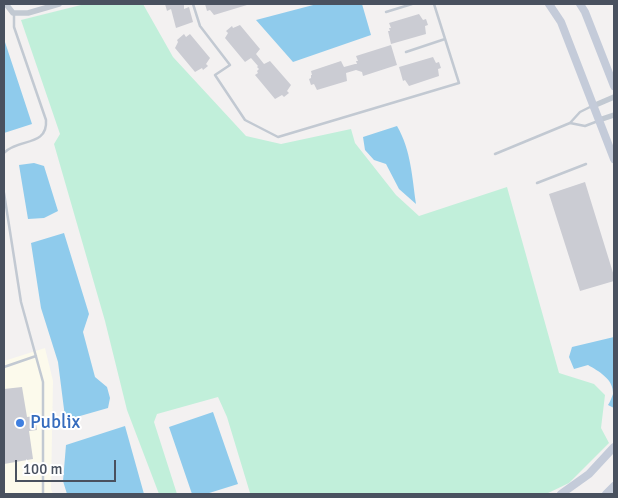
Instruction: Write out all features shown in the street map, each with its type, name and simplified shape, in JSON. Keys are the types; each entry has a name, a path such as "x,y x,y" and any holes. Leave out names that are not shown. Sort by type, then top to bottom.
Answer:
{"main road":[{"path":"549,4 561,22 614,159"},
{"path":"580,4 585,12 614,86"},
{"path":"561,494 588,474 614,448"},
{"path":"606,494 614,486"}],"street":[{"path":"6,4 13,13 28,13 58,4"},
{"path":"593,106 614,97"},
{"path":"599,120 614,115"}],"lane":[{"path":"193,4 200,26 230,65 215,76 246,120 278,137 459,84 434,4"},
{"path":"386,12 412,4"},
{"path":"4,152 14,146 37,139 43,135 46,128 46,120 14,27 13,13"},
{"path":"406,52 445,39"},
{"path":"495,154 570,124 580,112 593,106"},
{"path":"570,124 585,126 599,120"},
{"path":"537,184 586,164"},
{"path":"4,193 20,302 43,382 42,494"},
{"path":"4,367 36,356"}],"shaded area":[{"path":"45,348 53,381 51,489 53,494 4,494 4,361"}],"green space":[{"path":"85,4 143,4 173,57 246,136 281,144 351,129 355,143 396,195 419,216 507,187 559,373 594,384 605,395 601,428 609,443 569,483 546,494 248,494 250,493 227,417 218,397 157,414 154,422 177,494 159,494 127,410 105,321 54,144 60,134 21,20"}],"water":[{"path":"317,4 362,4 371,35 293,62 256,20"},
{"path":"4,39 32,124 4,133"},
{"path":"397,126 408,154 416,204 399,189 386,164 374,160 365,150 363,137"},
{"path":"34,163 44,166 58,211 44,218 28,219 19,165"},
{"path":"64,233 89,314 83,332 95,377 107,387 110,398 108,408 73,418 65,417 58,362 41,308 31,243"},
{"path":"614,337 614,408 608,405 613,389 608,380 588,365 574,369 569,357 572,347"},
{"path":"213,412 238,484 206,494 192,494 169,427"},
{"path":"125,426 144,494 67,494 63,481 66,445"}],"building":[{"path":"165,4 184,4 184,9 189,7 193,22 176,28 171,9 167,11"},
{"path":"205,4 247,5 214,15 210,10 207,11"},
{"path":"419,14 423,20 426,19 428,25 425,26 426,34 391,44 388,31 391,28 389,23"},
{"path":"240,25 260,49 256,54 264,64 270,61 291,85 287,91 289,93 284,97 282,95 275,99 255,75 258,73 258,66 251,58 245,62 225,38 228,33 226,31 232,26 233,28"},
{"path":"184,34 186,37 190,34 210,58 206,64 208,66 203,70 202,68 195,72 175,48 177,40"},
{"path":"391,45 397,65 363,76 362,72 356,70 346,73 347,81 317,90 314,84 311,85 309,79 312,75 311,71 341,61 344,67 357,64 356,56"},
{"path":"433,57 436,63 439,62 441,68 438,69 439,76 409,86 405,80 403,81 399,67"},
{"path":"585,182 614,281 580,291 549,194"},
{"name":"Publix","path":"22,387 27,417 35,416 37,430 29,431 33,459 4,464 4,389"}],"place":[{"name":"Publix","path":"20,423"}]}
